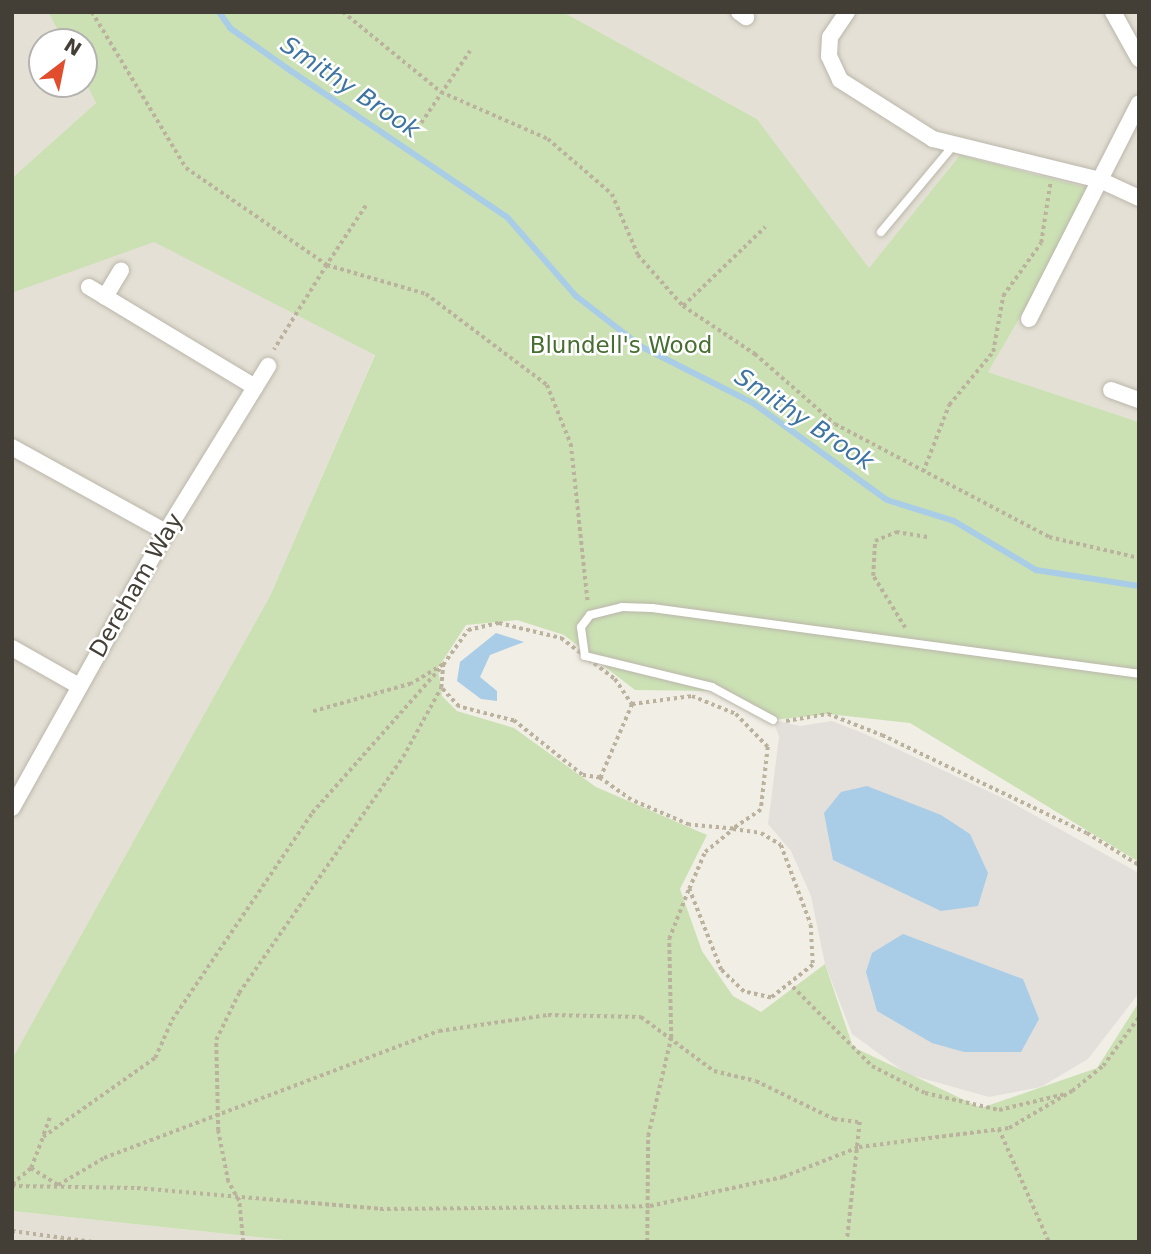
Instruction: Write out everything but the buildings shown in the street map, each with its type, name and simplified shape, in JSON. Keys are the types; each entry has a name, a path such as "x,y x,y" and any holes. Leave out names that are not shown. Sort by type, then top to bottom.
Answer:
{"street":[{"path":"847,12 830,37 829,56 840,80 953,146 1050,166 1100,180 1139,198"},
{"path":"1113,12 1139,59"},
{"path":"1029,319 1139,103"},
{"path":"105,297 121,270"},
{"path":"89,287 255,387"},
{"name":"Dereham Way","path":"12,808 166,532 268,366"},
{"path":"1111,390 1139,400"},
{"path":"12,447 166,532"},
{"path":"12,648 79,686"}],"lane":[{"path":"881,232 953,146"},
{"path":"773,720 712,687 585,656 581,627 590,615 622,607 652,608 1139,674"}],"path":[{"path":"92,12 186,168 327,265 426,294 547,385 572,444 590,615"},
{"path":"343,12 441,92 548,139 612,194 638,255 682,306 755,354 835,424 1049,537 1139,558"},
{"path":"421,123 470,51"},
{"path":"923,472 949,405 993,352 1003,296 1041,243 1050,166"},
{"path":"268,366 327,265 366,206"},
{"path":"682,306 765,227"},
{"path":"915,645 873,576 875,541 896,532 928,537"},
{"path":"43,1137 155,1058 172,1020 312,813 443,665 468,630 499,623 561,639 615,679 632,704"},
{"path":"243,1242 239,1201 228,1182 218,1115 216,1040 239,993 403,757 441,688 443,665"},
{"path":"312,712 411,684 443,665"},
{"path":"441,688 459,707 514,721 582,775 600,778 631,800 689,825 761,832 781,845 795,868 815,955 793,986 758,998 731,982 696,917 689,889"},
{"path":"632,704 692,696 736,714 768,747 761,810 705,852 669,939 671,1038 648,1136 650,1206 647,1242"},
{"path":"600,778 632,704"},
{"path":"773,720 808,722 828,714 883,735 1087,832 1139,865"},
{"path":"793,986 872,1066 925,1093 999,1111 1072,1091"},
{"path":"58,1185 104,1158 378,1052 491,1019 641,1017 714,1071 756,1081 834,1119 860,1122 847,1242"},
{"path":"12,1185 58,1185 239,1201 511,1211 650,1206 783,1177 859,1147 999,1129 1072,1091 1103,1066 1139,1017"},
{"path":"12,1185 31,1168 50,1118"},
{"path":"999,1129 1049,1242"},
{"path":"31,1168 58,1185"},
{"path":"12,1231 93,1242"}],"shaded area":[{"path":"12,12 48,12 57,28 28,28 28,98 93,98 96,103 12,178"},
{"path":"563,12 1139,12 1139,422 988,372 1072,229 1037,170 960,155 869,269 757,119"},
{"path":"153,241 375,354 270,596 12,1059 12,293"},
{"path":"773,720 800,726 832,721 865,734 1007,800 1139,873 1139,993 1088,1059 1041,1087 989,1097 907,1074 852,1034 825,964 811,896 791,851 768,824 779,737"},
{"path":"12,1211 302,1242 12,1242"}],"green space":[{"name":"Blundell's Wood","path":"48,12 563,12 757,119 869,268 960,155 1088,188 1072,229 988,372 1139,422 1139,862 910,723 828,714 773,720 719,691 635,690 564,635 517,620 466,625 438,668 442,696 457,711 514,728 596,787 707,835 680,889 702,951 733,996 761,1012 825,964 853,1047 981,1108 1097,1068 1139,1002 1139,1242 303,1242 12,1211 12,1059 270,596 375,355 154,242 12,293 12,178 96,103 93,98 98,98 98,28 57,28"}],"water":[{"path":"496,633 524,642 490,655 480,677 497,691 497,701 481,699 457,681 460,662"},
{"path":"867,786 941,815 970,834 988,873 978,906 941,911 833,860 824,813 841,792"},
{"path":"903,934 1023,979 1039,1019 1021,1052 964,1052 932,1043 877,1011 866,972 872,953"}],"waterway":[{"name":"Smithy Brook","path":"219,12 230,28 507,217 576,296 642,347 753,403 887,500 954,521 1036,570 1139,586"}]}
